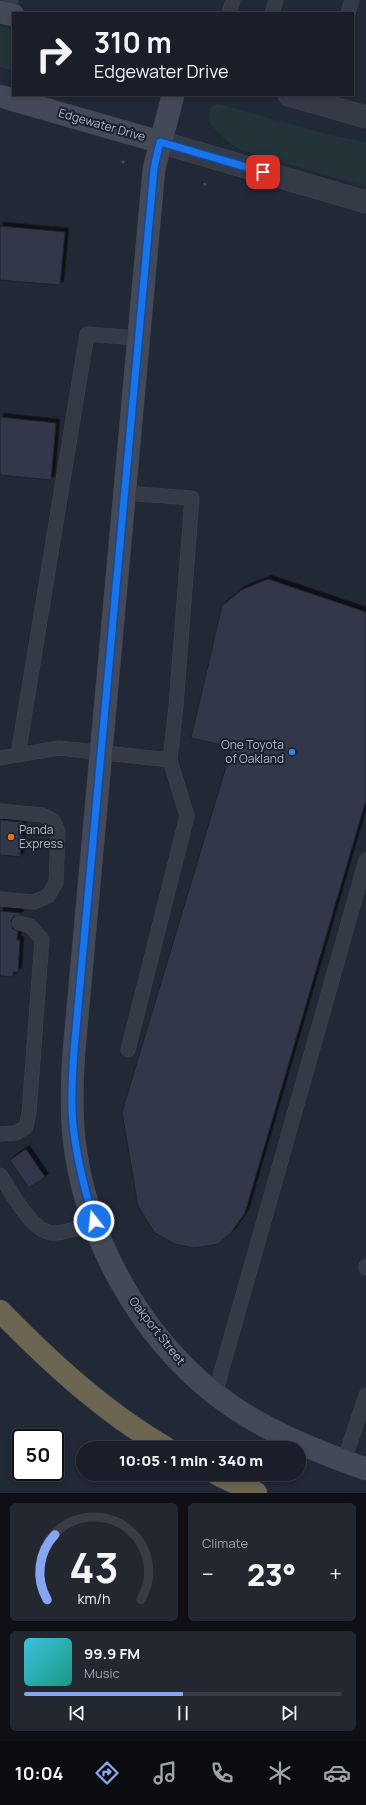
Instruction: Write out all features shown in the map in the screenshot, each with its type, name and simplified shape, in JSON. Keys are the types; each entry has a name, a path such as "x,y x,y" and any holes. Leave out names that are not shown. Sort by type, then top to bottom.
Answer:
{"highway":[{"path":"0,1311 37,1350 84,1390 154,1441"},
{"path":"231,1481 256,1493"}],"main road":[{"name":"Edgewater Drive","path":"0,96 160,142"},
{"name":"Oakport Street","path":"174,96 154,168 74,1051 72,1097 74,1139 82,1180 94,1221 109,1259 130,1297 144,1318 184,1366 215,1394 244,1414 286,1438 366,1469"}],"street":[{"path":"296,96 324,100 366,117"},
{"name":"Edgewater Drive","path":"160,142 366,202"}],"lane":[{"path":"229,12 233,0"},
{"path":"272,12 276,0"},
{"path":"348,12 352,0"},
{"path":"18,754 87,334 138,338"},
{"path":"124,493 192,498 176,706 170,760 187,816 128,1050"},
{"path":"0,758 59,748 170,760"},
{"path":"0,812 42,815 53,820 58,832 56,883 48,896 34,902 0,899"},
{"path":"215,1394 366,860"},
{"path":"0,1134 16,1132 26,1127 29,1113 42,940 30,926 19,923"},
{"path":"0,1175 33,1223 44,1230 52,1233 62,1232 94,1221"},
{"path":"344,1461 366,1395"}],"path":[{"path":"122,163 125,160"},
{"path":"204,183 206,187"}],"shaded area":[{"path":"0,26 12,30 12,71 0,67"},
{"path":"219,104 330,135 366,142 366,187 241,150 223,137 208,120 209,110 214,105"}],"building":[{"path":"0,226 65,232 60,285 0,280"},
{"path":"0,417 56,423 51,480 0,475"},
{"path":"268,579 366,612 366,800 245,1213 231,1233 218,1244 194,1248 175,1244 155,1233 138,1206 122,1112 232,747 191,738 222,606 241,590"},
{"name":"Panda Express","path":"0,820 23,822 20,857 0,855"},
{"path":"0,911 20,913 20,915 13,917 11,921 13,929 18,931 17,940 20,940 18,972 13,972 13,977 0,976"},
{"path":"26,1149 45,1177 29,1188 10,1160"}],"place":[{"name":"One Toyota of Oakland","path":"292,752"},
{"name":"Panda Express","path":"11,837"}],"route":[{"path":"94,1221 82,1180 74,1139 72,1097 74,1051 154,168 160,142 263,172"}]}
